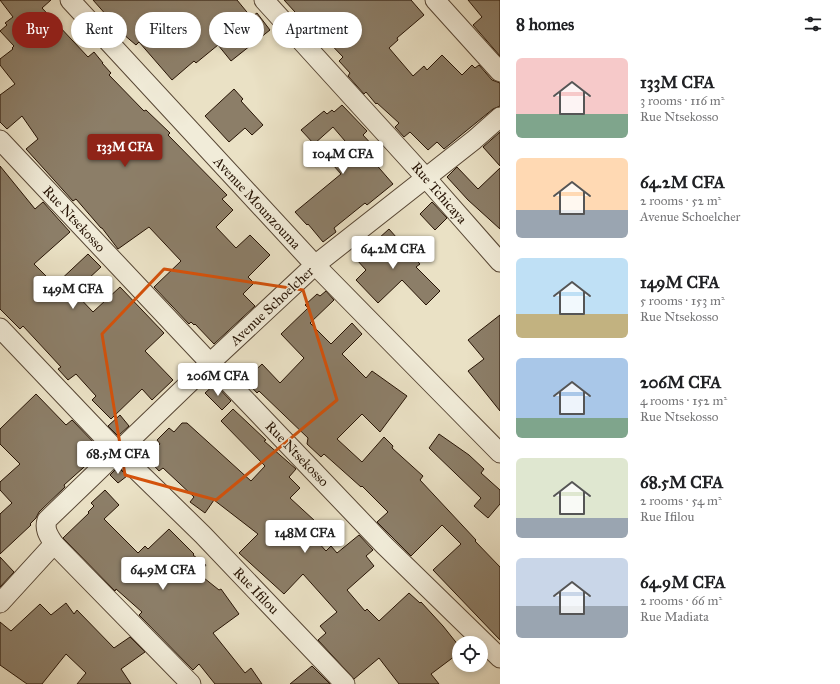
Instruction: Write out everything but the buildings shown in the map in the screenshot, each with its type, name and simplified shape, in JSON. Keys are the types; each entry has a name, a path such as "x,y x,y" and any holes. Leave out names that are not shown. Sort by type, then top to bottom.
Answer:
{"street":[{"name":"Avenue Mounzouma","path":"70,0 315,266 500,453"},
{"name":"Rue Tchicaya","path":"264,0 426,178 500,262"},
{"path":"435,0 500,72"},
{"name":"Avenue Schoelcher","path":"191,684 54,544 46,531 45,525 47,520 210,363 315,266 474,140 500,117"},
{"name":"Rue Ntsekosso","path":"0,140 384,545 500,658"},
{"name":"Rue Ifilou","path":"1,331 118,452 203,536 345,684"},
{"path":"0,603 54,544"}],"highlighted area":[{"path":"164,269 303,290 337,400 216,500 125,475 102,334"}]}
